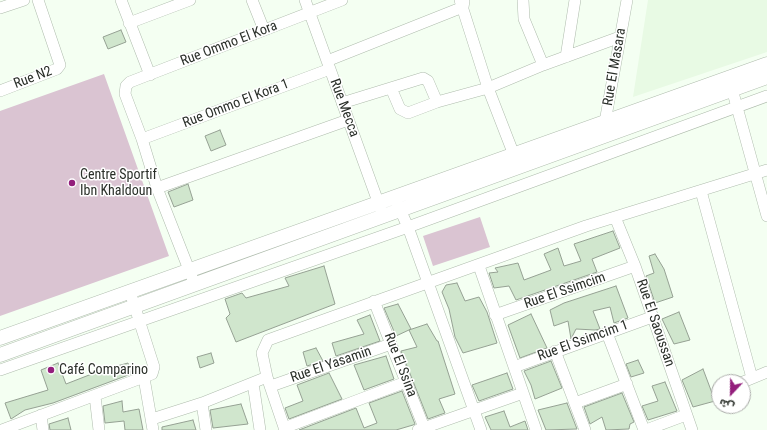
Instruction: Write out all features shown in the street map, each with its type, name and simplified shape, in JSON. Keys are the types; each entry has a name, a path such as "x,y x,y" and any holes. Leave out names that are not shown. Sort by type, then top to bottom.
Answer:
{"main road":[{"path":"1,352 222,275 381,210 607,128 767,64"},
{"path":"397,204 514,155 732,90 767,77"},
{"path":"0,338 190,270 381,210"}],"street":[{"path":"0,8 24,0"},
{"name":"Rue N2","path":"0,91 57,69 60,62 38,0"},
{"path":"121,0 150,75"},
{"path":"129,23 190,0"},
{"path":"252,0 264,30"},
{"name":"Rue Mecca","path":"305,0 381,210"},
{"name":"Rue Ommo El Kora","path":"142,139 125,94 126,86 130,82 342,0"},
{"path":"523,0 524,19 543,65"},
{"path":"566,56 575,0"},
{"name":"Rue El Masara","path":"607,128 620,37 627,0"},
{"path":"462,2 488,88 514,155"},
{"name":"Rue Ommo El Kora 1","path":"142,139 328,65 462,2"},
{"path":"391,88 400,109 405,113 437,102 488,88 566,56 620,37"},
{"path":"342,103 420,78 425,78 437,102"},
{"path":"732,90 738,107 767,216"},
{"path":"0,370 227,289 408,227 767,96"},
{"path":"157,188 348,120"},
{"path":"142,139 157,188 195,285"},
{"path":"406,382 284,429 269,382 262,353 268,340 374,301 479,266 615,217 767,170"},
{"path":"700,191 746,374"},
{"path":"397,204 408,227 481,430"},
{"name":"Rue El Saoussan","path":"615,217 635,266 692,430"},
{"path":"479,266 536,430"},
{"name":"Rue El Ssimcim","path":"495,315 635,266"},
{"path":"222,275 227,289"},
{"path":"2,430 152,374 154,367 130,292"},
{"name":"Rue El Ssina","path":"374,301 406,382 422,429"},
{"name":"Rue El Ssimcim 1","path":"514,367 652,317"},
{"path":"607,333 645,430 686,415"},
{"name":"Rue El Yasamin","path":"152,424 253,383 269,382 391,344"},
{"path":"555,351 585,430"},
{"path":"751,379 767,372"},
{"path":"144,378 152,424"},
{"path":"253,383 260,430"},
{"path":"575,403 626,384"},
{"path":"422,429 523,393"},
{"path":"95,396 99,430"},
{"path":"202,403 206,430"},
{"path":"41,415 43,430"}],"shaded area":[{"path":"648,0 767,0 767,52 633,97"},
{"name":"Centre Sportif Ibn Khaldoun","path":"104,74 169,256 0,316 0,111"},
{"path":"480,217 490,247 433,266 423,236"}],"building":[{"path":"121,30 126,42 108,49 103,37"},
{"path":"220,130 226,145 211,151 205,136"},
{"path":"188,184 193,200 174,207 168,192"},
{"path":"613,231 620,248 592,259 597,272 516,300 509,286 494,288 489,273 498,272 495,268 518,263 524,280 551,270 544,254 558,248 564,266 581,261 574,244"},
{"path":"655,254 664,269 673,297 655,303 646,276 654,273 649,256"},
{"path":"324,266 335,304 236,342 226,318 230,314 225,299 242,293 246,298 289,286 285,278"},
{"path":"457,283 465,301 479,297 487,312 497,343 463,353 455,337 449,309 442,292 446,285"},
{"path":"616,286 628,318 614,323 610,307 593,311 600,329 576,329 571,339 568,321 554,326 550,310 564,303"},
{"path":"398,304 411,329 396,336 384,308"},
{"path":"679,312 690,340 674,344 662,319"},
{"path":"531,314 547,348 520,358 508,325"},
{"path":"370,315 380,341 336,356 332,343 364,334 357,320"},
{"path":"427,324 438,341 455,394 439,399 445,413 428,419 401,351 417,347 409,330"},
{"path":"316,348 323,361 307,366 303,352"},
{"path":"211,353 214,363 200,368 197,357"},
{"path":"386,356 394,379 364,390 354,365"},
{"path":"638,360 644,373 631,377 626,364"},
{"path":"551,361 562,388 535,399 531,385 524,371"},
{"path":"58,363 66,384 102,370 128,363 131,374 53,403 25,410 11,419 5,403 48,390 41,370"},
{"path":"703,369 711,390 711,402 693,407 682,380"},
{"path":"329,373 342,399 289,419 285,408 303,401 297,385"},
{"path":"507,373 513,389 479,401 472,385"},
{"path":"665,382 677,411 648,420 642,406 658,401 652,386"},
{"path":"402,391 415,424 413,425 396,430 299,430 356,408 364,428 377,423 369,403"},
{"path":"622,393 634,422 630,424 629,429 606,430 602,417 590,424 584,407"},
{"path":"122,401 123,412 139,409 143,430 125,430 124,421 105,423 103,406"},
{"path":"567,403 577,429 546,430 538,410"},
{"path":"241,404 248,424 213,428 210,410"},
{"path":"504,411 510,427 525,421 528,430 491,430 485,417"},
{"path":"68,418 71,430 50,430 49,424"},
{"path":"193,420 196,430 162,430 162,427"}],"place":[{"name":"Centre Sportif Ibn Khaldoun","path":"72,183"},
{"name":"Café Comparino","path":"51,370"}]}
